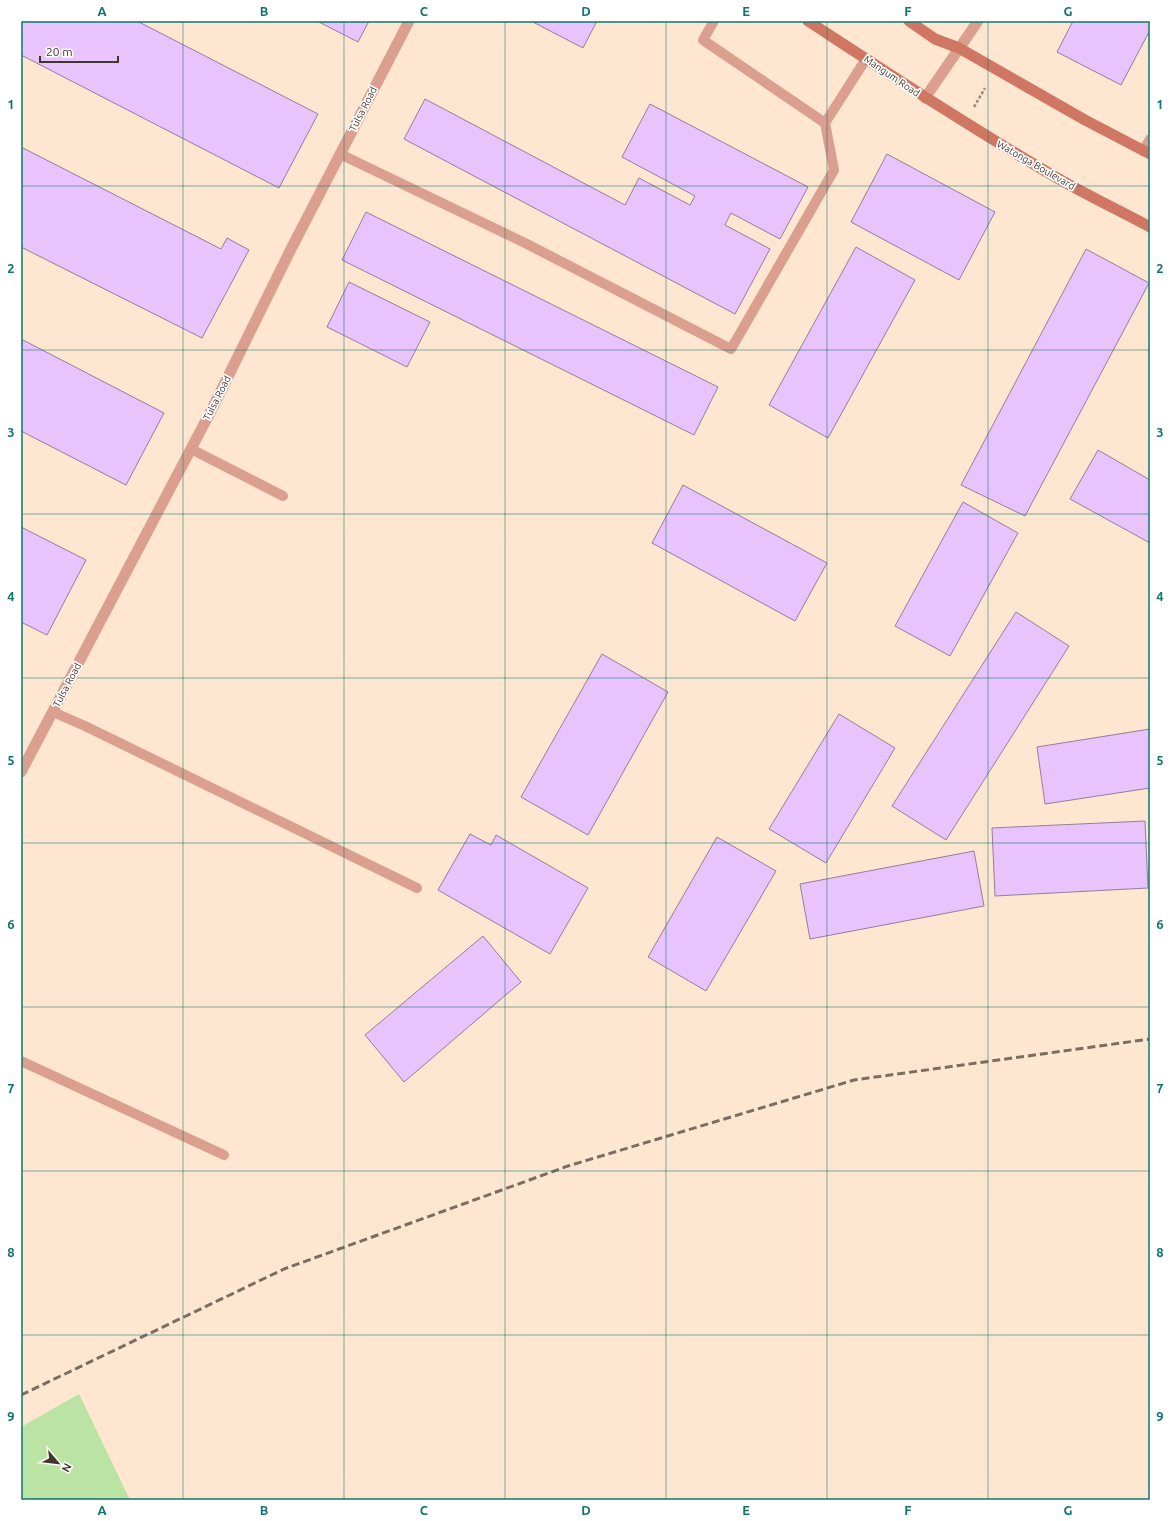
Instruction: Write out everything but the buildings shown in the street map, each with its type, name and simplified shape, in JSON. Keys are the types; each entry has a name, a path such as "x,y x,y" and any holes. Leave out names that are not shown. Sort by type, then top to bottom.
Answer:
{"main road":[{"name":"Mangum Road","path":"808,21 925,98"},
{"path":"909,21 935,39 959,48 1085,120 1147,152"},
{"name":"Watonga Boulevard","path":"925,98 1060,180 1150,227"}],"street":[{"name":"Tulsa Road","path":"21,772 191,449 409,21"},
{"name":"Mangum Road","path":"925,98 978,21"}],"lane":[{"path":"714,21 703,40 825,123"},
{"path":"340,154 525,243 731,349 834,170 825,123 866,59"},
{"path":"1147,152 1150,139"},
{"path":"191,449 283,496"},
{"path":"53,712 85,726 417,888"},
{"path":"21,1061 224,1155"}],"path":[{"path":"974,107 986,88"}],"green space":[{"path":"79,1394 130,1500 21,1500 21,1427"}],"railway":[{"path":"21,1395 284,1269 568,1166 854,1080 1150,1039"}]}
